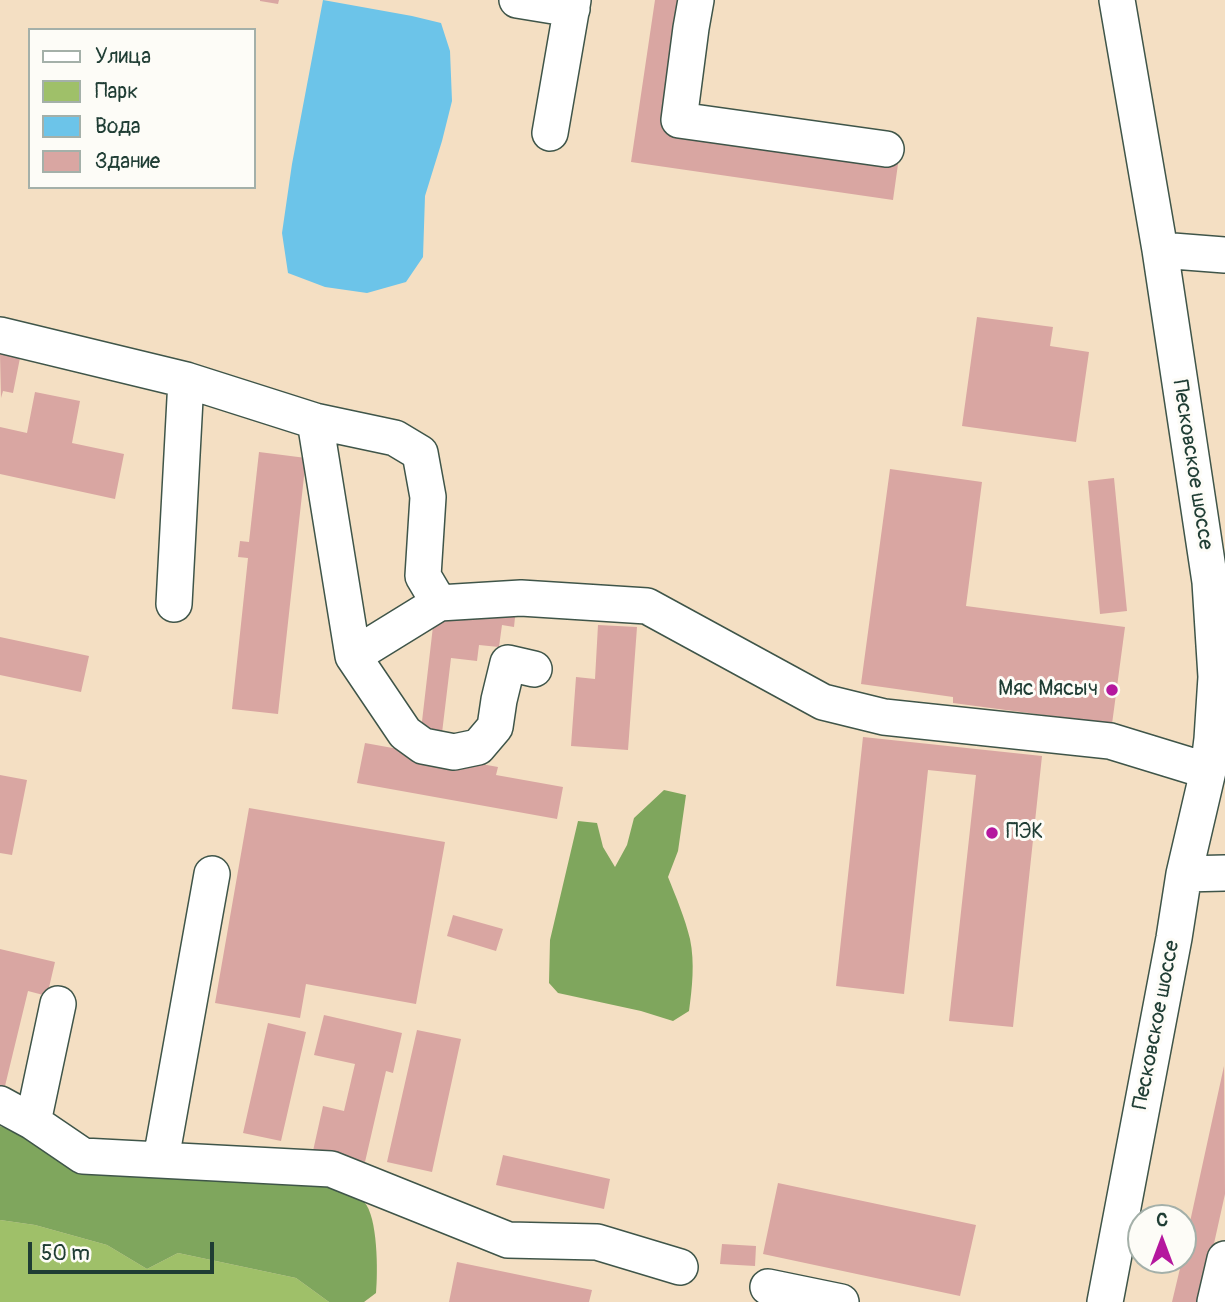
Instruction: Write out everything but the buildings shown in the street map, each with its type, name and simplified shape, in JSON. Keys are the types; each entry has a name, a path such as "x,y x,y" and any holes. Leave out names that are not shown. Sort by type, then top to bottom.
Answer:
{"street":[{"path":"517,0 572,4 550,133"},
{"path":"696,0 679,120 886,149"},
{"name":"Песковское шоссе","path":"1105,1302 1184,874 1208,771 1216,677 1210,582 1160,250 1117,0"},
{"path":"1160,250 1225,255"},
{"path":"0,335 186,380 315,421 395,438 420,453 428,498 423,576 439,603"},
{"path":"174,604 186,380"},
{"path":"315,421 353,656 405,733 423,746 454,752 478,747 495,727 508,663 534,670"},
{"path":"353,656 439,603 521,598 648,606 823,702 884,716 1110,741 1208,771"},
{"path":"1184,874 1225,873"},
{"path":"161,1159 212,874"},
{"path":"33,1122 58,1004"},
{"path":"0,1104 33,1122 83,1156 331,1169 509,1240 597,1242 680,1267"},
{"path":"1215,1302 1225,1259"},
{"path":"768,1287 841,1302"}],"green space":[{"path":"664,790 686,795 678,851 668,877 690,939 692,984 689,1011 673,1021 641,1011 558,993 549,983 550,940 578,821 597,823 603,847 615,867 627,845 634,818"},
{"path":"0,1126 27,1136 341,1186 364,1202 369,1209 377,1259 376,1293 364,1302 329,1302 296,1278 178,1253 147,1269 107,1245 35,1225 0,1220"},
{"path":"0,1220 35,1225 107,1245 147,1269 178,1253 296,1278 329,1302 0,1302"}],"water":[{"path":"323,0 441,23 450,51 452,101 425,196 423,257 406,282 367,293 325,287 288,273 282,233 292,164"}],"place":[{"name":"Мяс Мясыч","path":"1112,690"},
{"name":"ПЭК","path":"992,833"}]}
